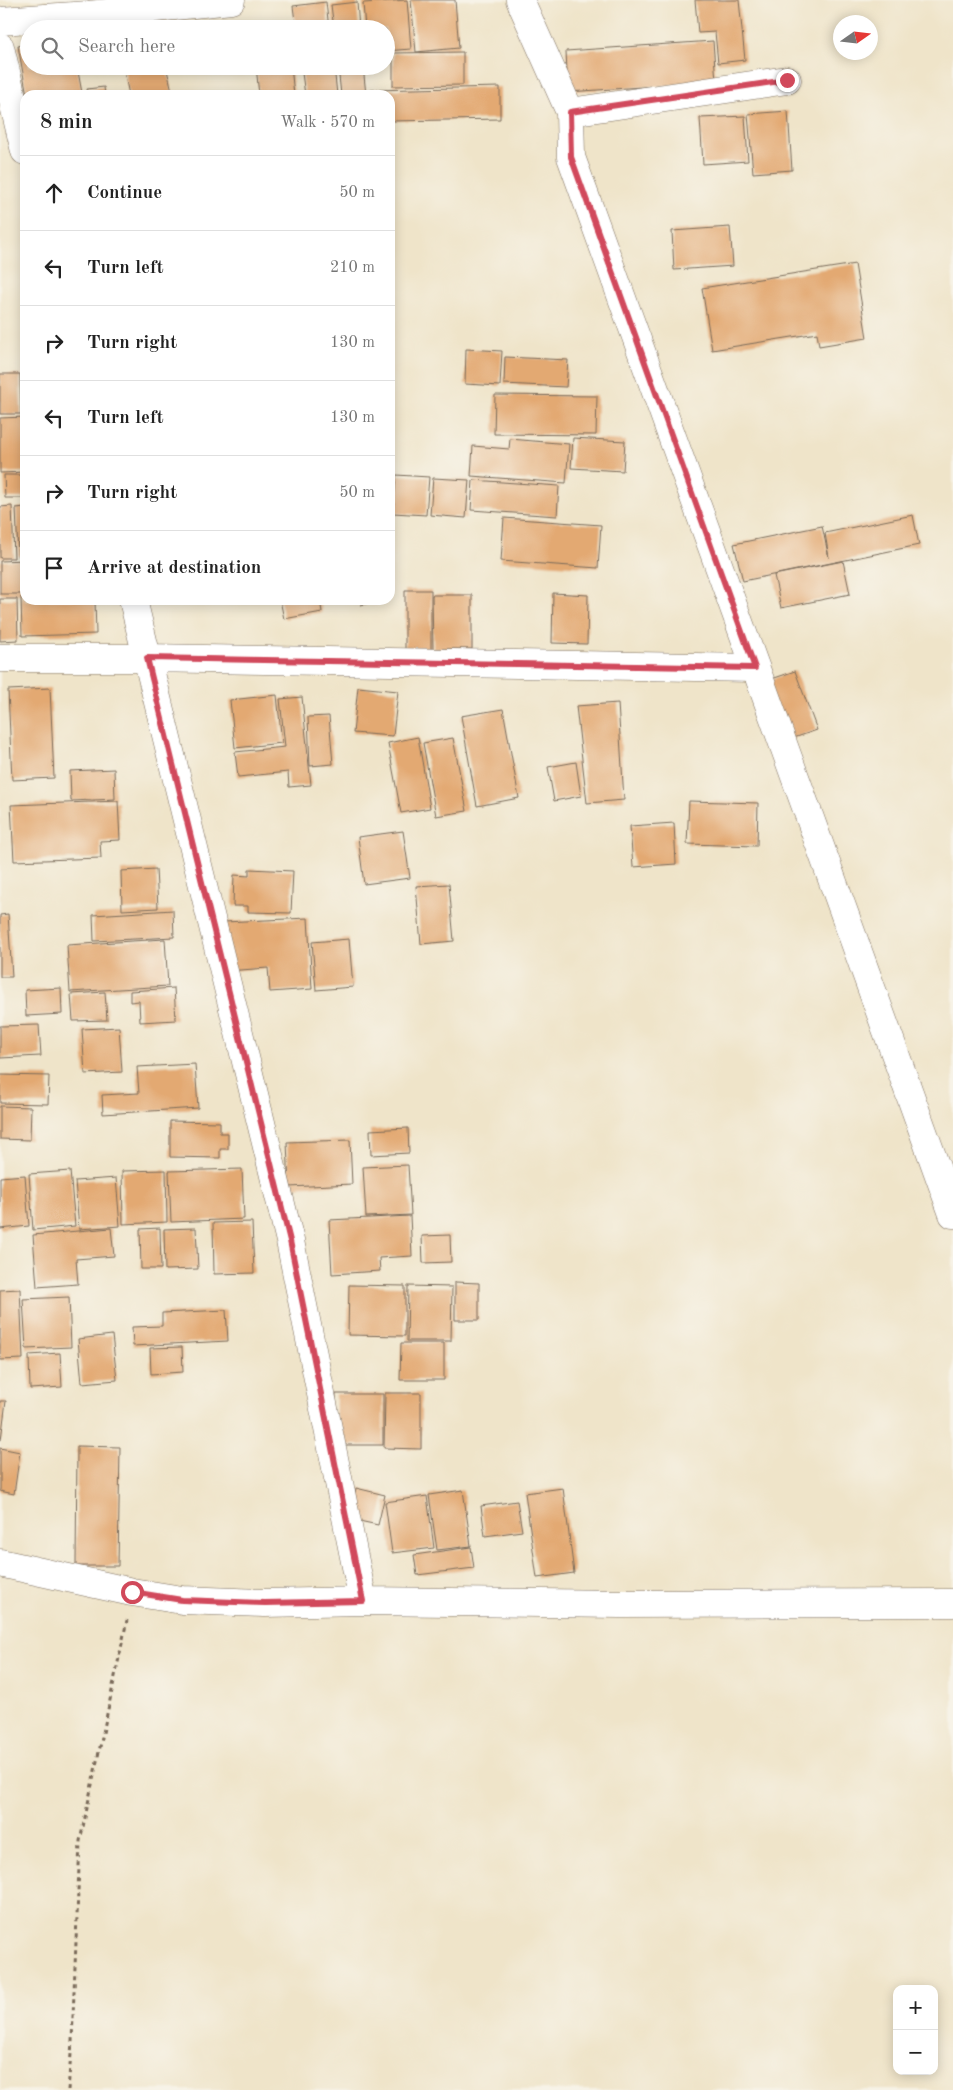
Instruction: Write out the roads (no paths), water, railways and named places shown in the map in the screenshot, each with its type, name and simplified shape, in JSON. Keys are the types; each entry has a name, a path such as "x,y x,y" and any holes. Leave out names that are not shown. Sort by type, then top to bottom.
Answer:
{"street":[{"path":"0,20 89,15 231,0"},
{"path":"520,0 570,112 571,157 953,1214"},
{"path":"0,47 20,130"},
{"path":"570,112 787,80"},
{"path":"134,605 290,1241 363,1601"},
{"path":"0,658 147,658 755,668"},
{"path":"0,1563 132,1592 182,1600 620,1604 953,1603"}]}
